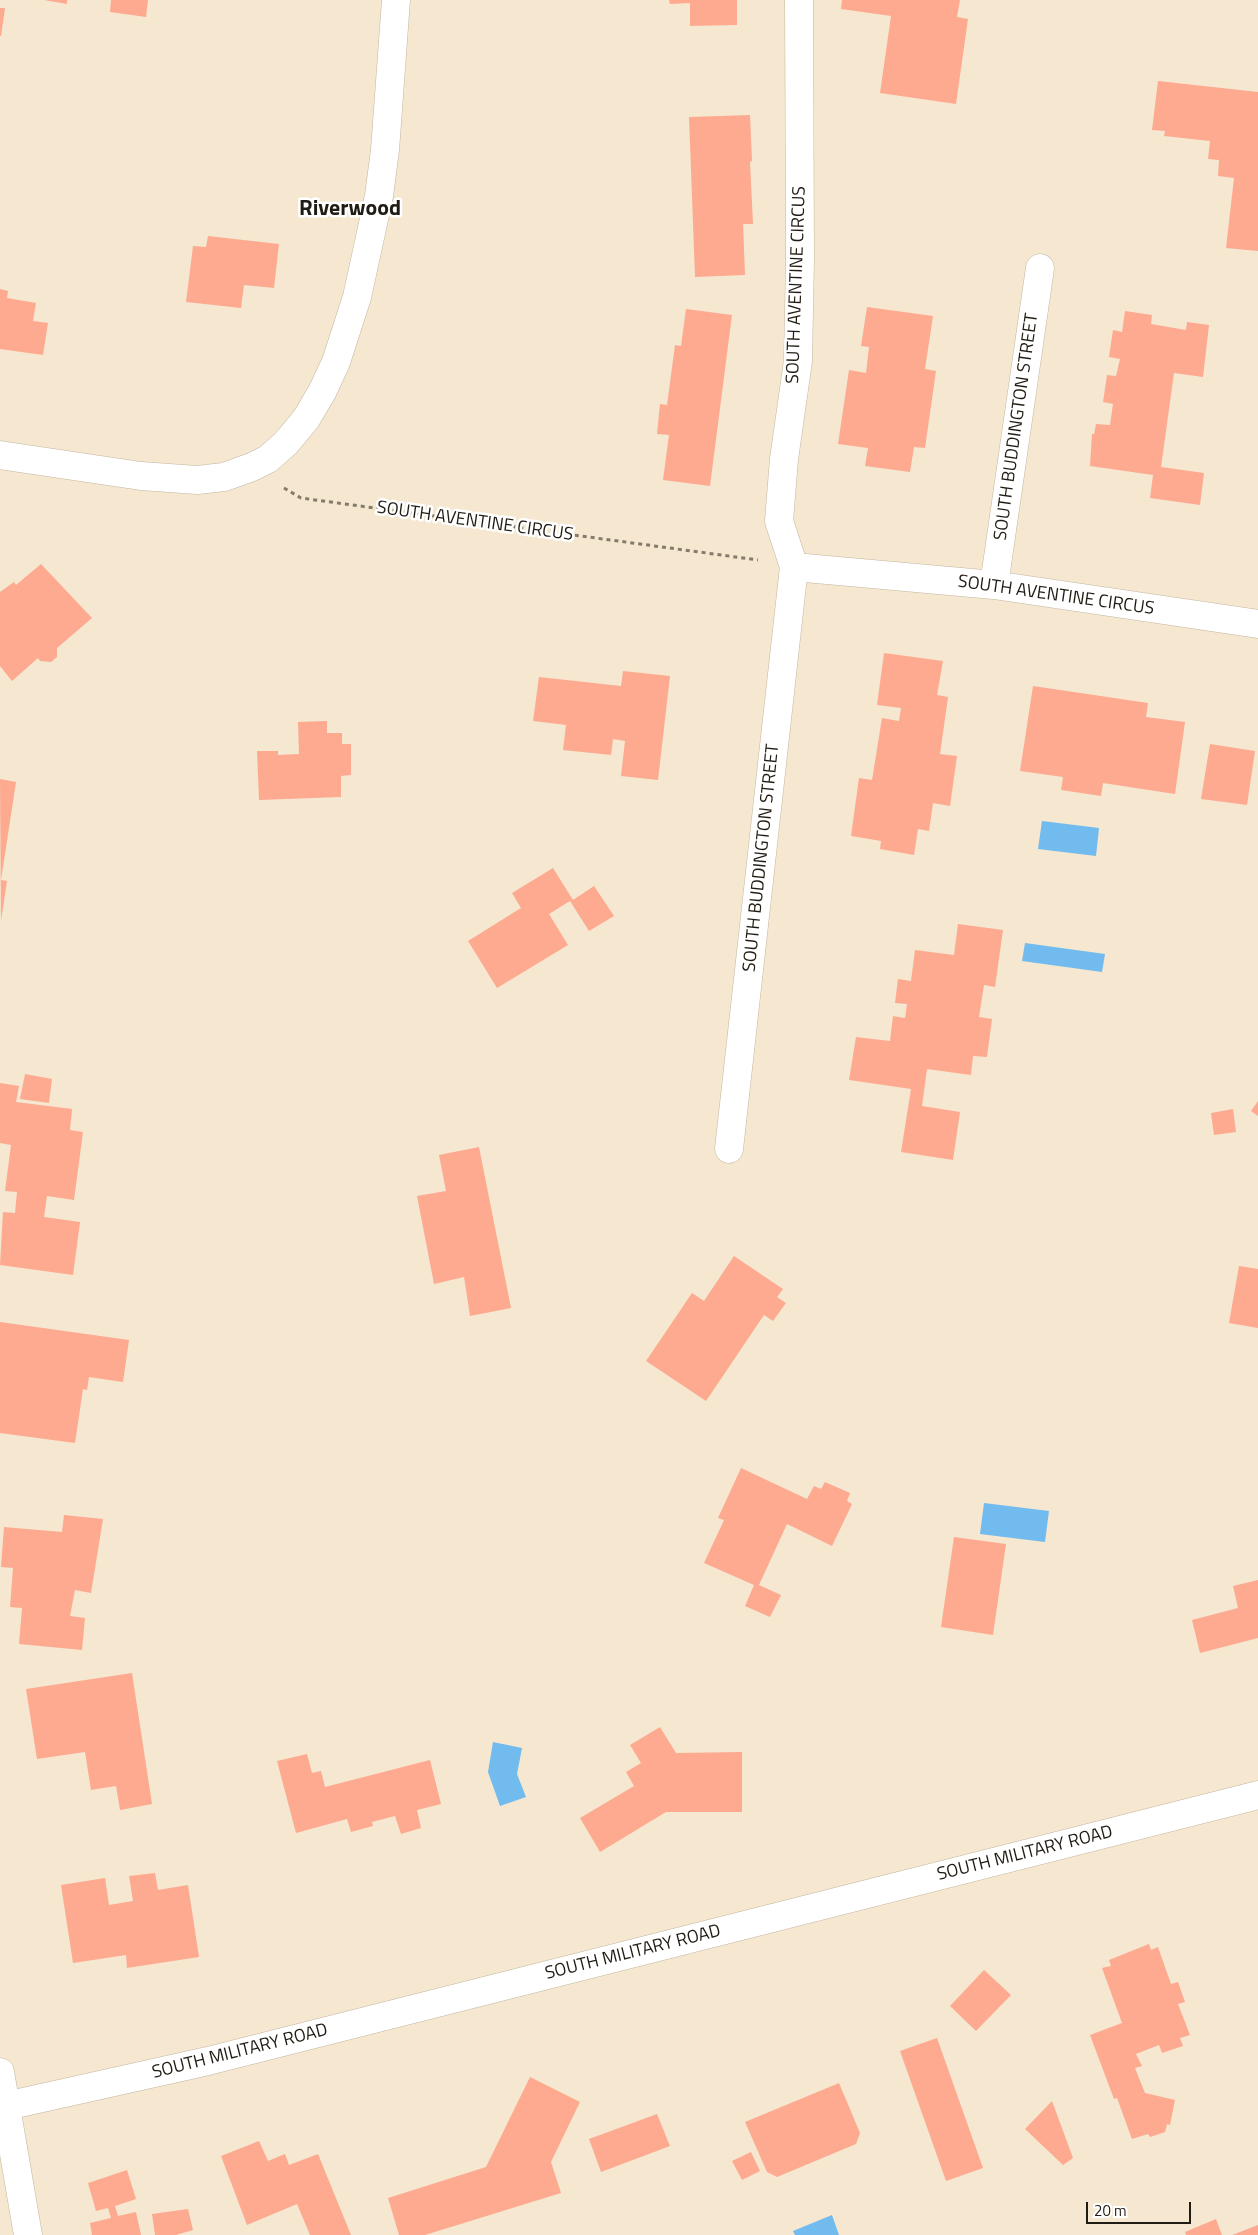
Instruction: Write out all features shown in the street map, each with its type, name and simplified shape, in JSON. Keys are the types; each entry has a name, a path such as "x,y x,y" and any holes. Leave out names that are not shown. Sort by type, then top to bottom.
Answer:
{"street":[{"path":"0,455 170,479 224,477 252,468 268,459 286,443 306,419 336,362 358,297 380,187 391,89 396,0"},
{"name":"SOUTH AVENTINE CIRCUS","path":"799,0 800,258 798,361 784,459 780,521 794,567 994,585 1258,624"},
{"name":"SOUTH BUDDINGTON STREET","path":"994,585 1040,268"},
{"name":"SOUTH BUDDINGTON STREET","path":"729,1149 794,567"},
{"name":"SOUTH MILITARY ROAD","path":"6,2106 208,2061 1258,1795"},
{"path":"0,2072 28,2235"}],"path":[{"name":"SOUTH AVENTINE CIRCUS","path":"252,468 300,498 794,567"}],"water":[{"path":"1042,821 1099,828 1096,856 1038,849"},
{"path":"1025,943 1105,954 1102,972 1022,961"},
{"path":"984,1503 1049,1511 1045,1542 980,1534"},
{"path":"493,1742 522,1748 517,1774 526,1797 500,1806 488,1772"},
{"path":"832,2215 839,2235 795,2235 793,2231"}],"building":[{"path":"44,0 67,0 67,4"},
{"path":"111,0 148,0 146,17 110,12"},
{"path":"669,0 737,0 737,25 690,26 690,3 670,4"},
{"path":"842,0 960,0 957,17 968,19 956,104 880,93 891,16 841,9"},
{"path":"0,8 5,8 1,36 0,36"},
{"path":"1158,81 1258,92 1258,251 1226,248 1234,178 1218,176 1219,160 1208,159 1210,141 1164,136 1165,131 1152,130"},
{"path":"750,115 753,224 743,224 745,275 695,277 689,117"},
{"path":"208,236 279,244 274,288 244,285 241,308 186,302 193,246 206,247"},
{"path":"0,289 8,291 7,298 36,303 33,321 48,323 43,355 0,349"},
{"path":"867,307 933,316 925,369 936,371 925,448 914,447 910,472 865,466 868,448 838,444 849,370 866,373 869,347 861,346"},
{"path":"686,309 732,315 710,486 663,480 669,435 657,434 660,404 667,405 675,345 681,346"},
{"path":"1125,311 1152,315 1151,324 1186,330 1187,322 1209,325 1203,377 1174,373 1161,467 1204,473 1200,505 1150,498 1153,475 1090,466 1092,434 1094,434 1096,424 1110,425 1113,404 1103,402 1107,375 1116,376 1120,359 1109,357 1113,330 1122,332"},
{"path":"41,564 92,618 57,648 57,657 51,662 40,661 38,658 12,681 0,666 0,592 14,582 16,585"},
{"path":"884,653 943,661 937,695 948,697 940,754 957,756 950,806 933,803 929,831 918,829 914,855 880,849 881,841 851,836 859,778 872,780 882,718 899,721 901,708 877,705"},
{"path":"623,671 670,676 658,780 621,776 625,741 613,739 611,755 563,750 566,725 533,721 539,677 621,686"},
{"path":"1033,686 1148,703 1146,717 1185,722 1175,794 1103,783 1101,796 1061,790 1063,777 1020,771"},
{"path":"327,721 327,733 342,733 342,744 351,744 351,775 341,776 341,797 259,800 257,751 278,751 278,755 299,754 298,722"},
{"path":"1210,744 1255,751 1247,805 1201,799"},
{"path":"0,779 16,782 1,880 7,881 1,921"},
{"path":"553,868 573,900 594,886 614,916 589,931 570,901 549,914 568,945 497,988 468,941 521,908 512,893"},
{"path":"958,924 1003,930 995,987 984,985 979,1017 992,1019 987,1057 973,1056 971,1075 927,1069 922,1106 960,1112 953,1160 901,1152 911,1089 849,1080 856,1037 890,1041 893,1016 905,1018 907,1004 895,1003 898,979 911,981 915,950 954,955"},
{"path":"25,1074 52,1079 49,1103 20,1099"},
{"path":"0,1083 19,1086 16,1102 72,1109 70,1130 83,1132 74,1200 47,1196 44,1217 80,1222 73,1275 0,1265 3,1212 15,1213 17,1192 5,1191 11,1145 0,1143"},
{"path":"1258,1101 1258,1116 1251,1111"},
{"path":"1233,1109 1236,1132 1214,1135 1211,1113"},
{"path":"479,1147 511,1308 470,1316 464,1277 434,1284 417,1196 446,1191 439,1155"},
{"path":"734,1256 783,1289 777,1297 786,1303 773,1321 764,1315 706,1401 646,1361 692,1293 704,1301"},
{"path":"1239,1266 1258,1269 1258,1328 1229,1323"},
{"path":"0,1322 129,1340 123,1382 89,1377 87,1390 83,1389 75,1443 0,1433"},
{"path":"741,1468 807,1499 814,1486 821,1489 825,1482 850,1493 847,1501 852,1504 832,1546 787,1524 759,1585 781,1595 770,1617 745,1606 754,1585 704,1563 724,1520 718,1518"},
{"path":"64,1515 103,1519 91,1593 75,1590 70,1616 85,1618 82,1650 19,1644 22,1608 10,1607 13,1568 1,1567 4,1527 62,1532"},
{"path":"954,1537 1006,1544 993,1635 941,1627"},
{"path":"1258,1580 1258,1638 1200,1653 1192,1620 1238,1608 1233,1586"},
{"path":"132,1673 152,1804 120,1810 116,1786 91,1790 85,1752 37,1759 26,1689"},
{"path":"660,1727 676,1753 742,1752 742,1812 666,1812 600,1852 580,1818 634,1786 626,1772 641,1763 630,1745"},
{"path":"307,1754 312,1773 321,1771 325,1787 430,1760 441,1804 417,1810 421,1828 401,1834 395,1816 372,1822 373,1826 351,1832 347,1819 296,1833 277,1761"},
{"path":"155,1873 158,1890 188,1885 199,1957 127,1968 126,1955 73,1963 61,1885 105,1878 109,1905 133,1901 129,1876"},
{"path":"1149,1944 1151,1950 1158,1947 1171,1984 1178,1982 1185,2002 1178,2004 1190,2035 1180,2038 1183,2046 1162,2053 1159,2045 1136,2054 1142,2066 1135,2068 1145,2093 1175,2100 1170,2125 1167,2124 1165,2132 1150,2137 1148,2134 1132,2139 1117,2098 1114,2099 1090,2035 1122,2023 1102,1968 1111,1966 1109,1960"},
{"path":"984,1970 1011,1995 976,2031 950,2006"},
{"path":"937,2038 983,2168 946,2181 900,2051"},
{"path":"530,2077 580,2102 551,2162 561,2193 425,2235 399,2235 388,2198 486,2167"},
{"path":"839,2083 860,2133 856,2144 777,2177 767,2172 745,2122"},
{"path":"1052,2101 1073,2158 1063,2165 1025,2129"},
{"path":"657,2114 670,2146 601,2172 589,2139"},
{"path":"259,2141 268,2161 285,2154 289,2165 318,2154 351,2235 310,2235 297,2204 247,2225 221,2156"},
{"path":"751,2152 760,2171 742,2180 732,2161"},
{"path":"127,2170 136,2199 115,2206 118,2216 136,2212 141,2235 92,2235 90,2223 111,2218 108,2208 96,2211 88,2183"},
{"path":"188,2209 193,2230 176,2235 155,2235 152,2214"},
{"path":"1216,2219 1222,2235 1186,2235 1185,2232"},
{"path":"1258,2225 1258,2235 1232,2235"}],"district":[{"name":"Riverwood","path":"350,210"}]}
